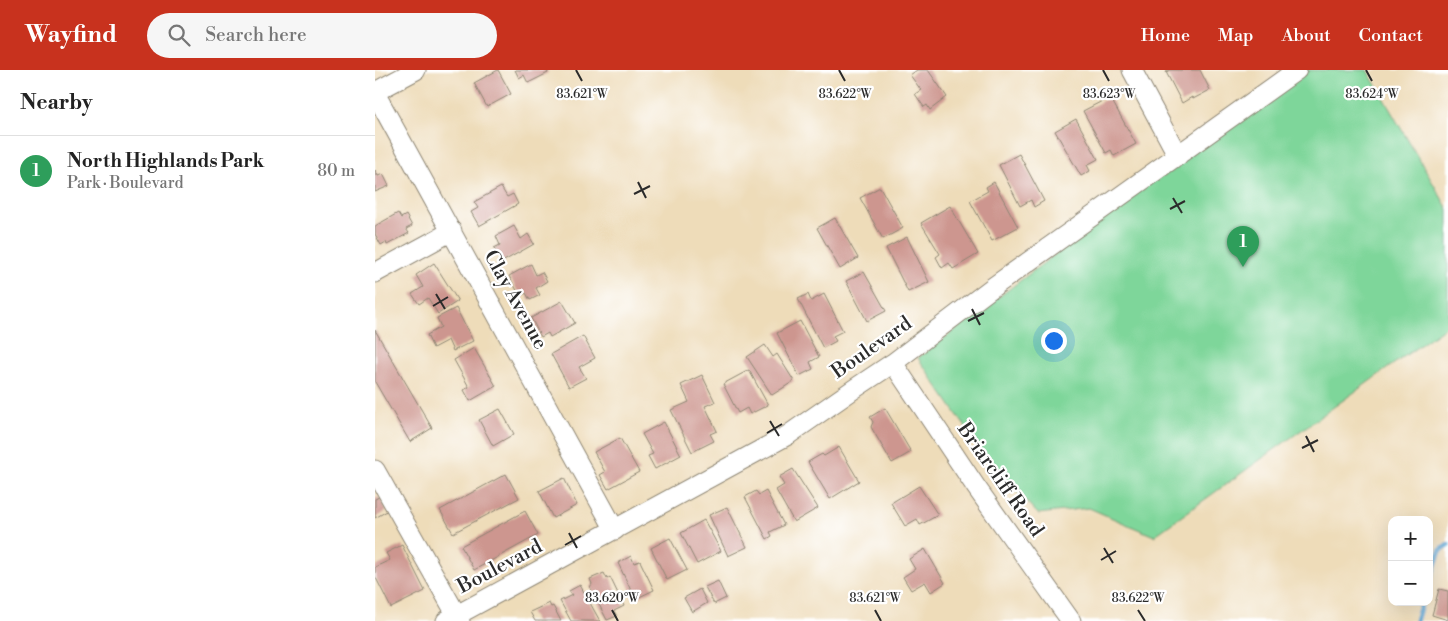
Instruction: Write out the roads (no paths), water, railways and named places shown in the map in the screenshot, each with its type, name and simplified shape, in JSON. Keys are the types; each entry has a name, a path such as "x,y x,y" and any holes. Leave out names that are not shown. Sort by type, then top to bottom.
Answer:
{"street":[{"path":"375,92 416,70"},
{"path":"1132,70 1178,156"},
{"name":"Boulevard","path":"454,619 788,436 893,363 993,287 1297,70"},
{"name":"Clay Avenue","path":"375,92 615,530"},
{"path":"375,273 452,231"},
{"name":"Briarcliff Road","path":"893,363 976,487 1071,621"},
{"path":"375,470 454,619"}],"waterway":[{"path":"1433,571 1440,551 1448,545"},
{"path":"1416,621 1421,606"}],"place":[{"name":"North Highlands Park","path":"1243,267"}]}
